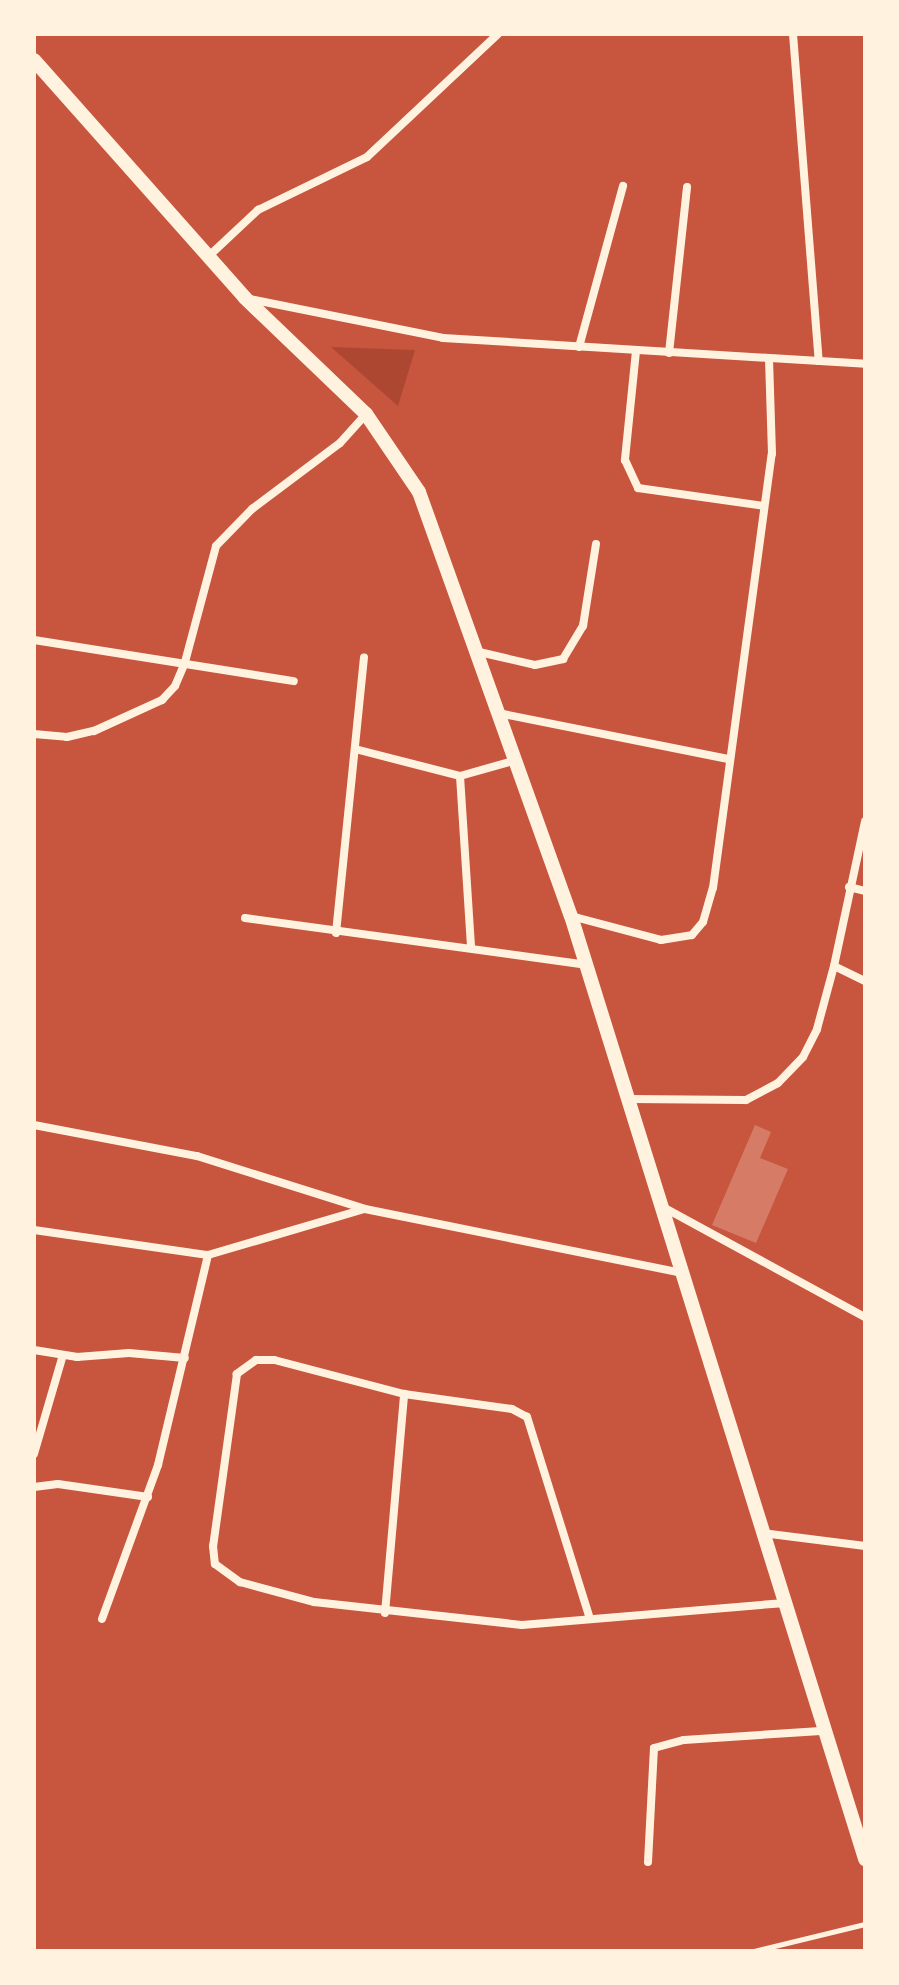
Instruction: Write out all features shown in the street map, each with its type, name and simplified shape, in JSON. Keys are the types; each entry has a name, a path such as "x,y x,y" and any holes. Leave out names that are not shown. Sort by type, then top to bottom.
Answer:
{"street":[{"path":"210,255 258,210 367,157 498,34"},
{"path":"793,34 819,361"},
{"path":"34,60 245,298 366,414 419,492 479,652 513,761 587,965 821,1731 865,1859"},
{"path":"579,347 623,186"},
{"path":"669,353 687,187"},
{"path":"245,298 443,338 865,364"},
{"path":"636,351 625,460 638,488 764,506"},
{"path":"571,916 661,940 692,935 703,922 713,888 772,454 769,359"},
{"path":"34,734 67,737 94,731 162,700 175,686 185,662 216,546 252,509 340,443 366,414"},
{"path":"479,652 535,665 563,659 583,626 596,544"},
{"path":"34,640 294,681"},
{"path":"336,933 364,657"},
{"path":"497,713 729,759"},
{"path":"355,749 460,776 513,761"},
{"path":"460,776 471,947"},
{"path":"630,1099 746,1100 766,1091 811,1044 834,966 865,821"},
{"path":"849,887 865,891"},
{"path":"245,918 336,933 471,947 587,965"},
{"path":"834,966 865,981"},
{"path":"34,1125 197,1156 365,1209 682,1273"},
{"path":"661,1206 865,1317"},
{"path":"34,1230 208,1255 365,1209"},
{"path":"102,1619 148,1497 185,1358 208,1255"},
{"path":"34,1350 63,1355 185,1358"},
{"path":"34,1454 63,1355"},
{"path":"590,1619 527,1417 512,1409 404,1394 274,1360 244,1365 233,1386 214,1522 215,1564 224,1575 314,1602 385,1613 522,1625 782,1603"},
{"path":"385,1613 404,1394"},
{"path":"34,1487 58,1484 148,1497"},
{"path":"761,1533 865,1546"},
{"path":"648,1862 654,1748 684,1740 821,1731"}],"path":[{"path":"754,1951 865,1924"}],"shaded area":[{"path":"331,347 415,350 398,406"}],"building":[{"path":"755,1125 771,1132 760,1158 788,1169 756,1243 712,1225"}]}
